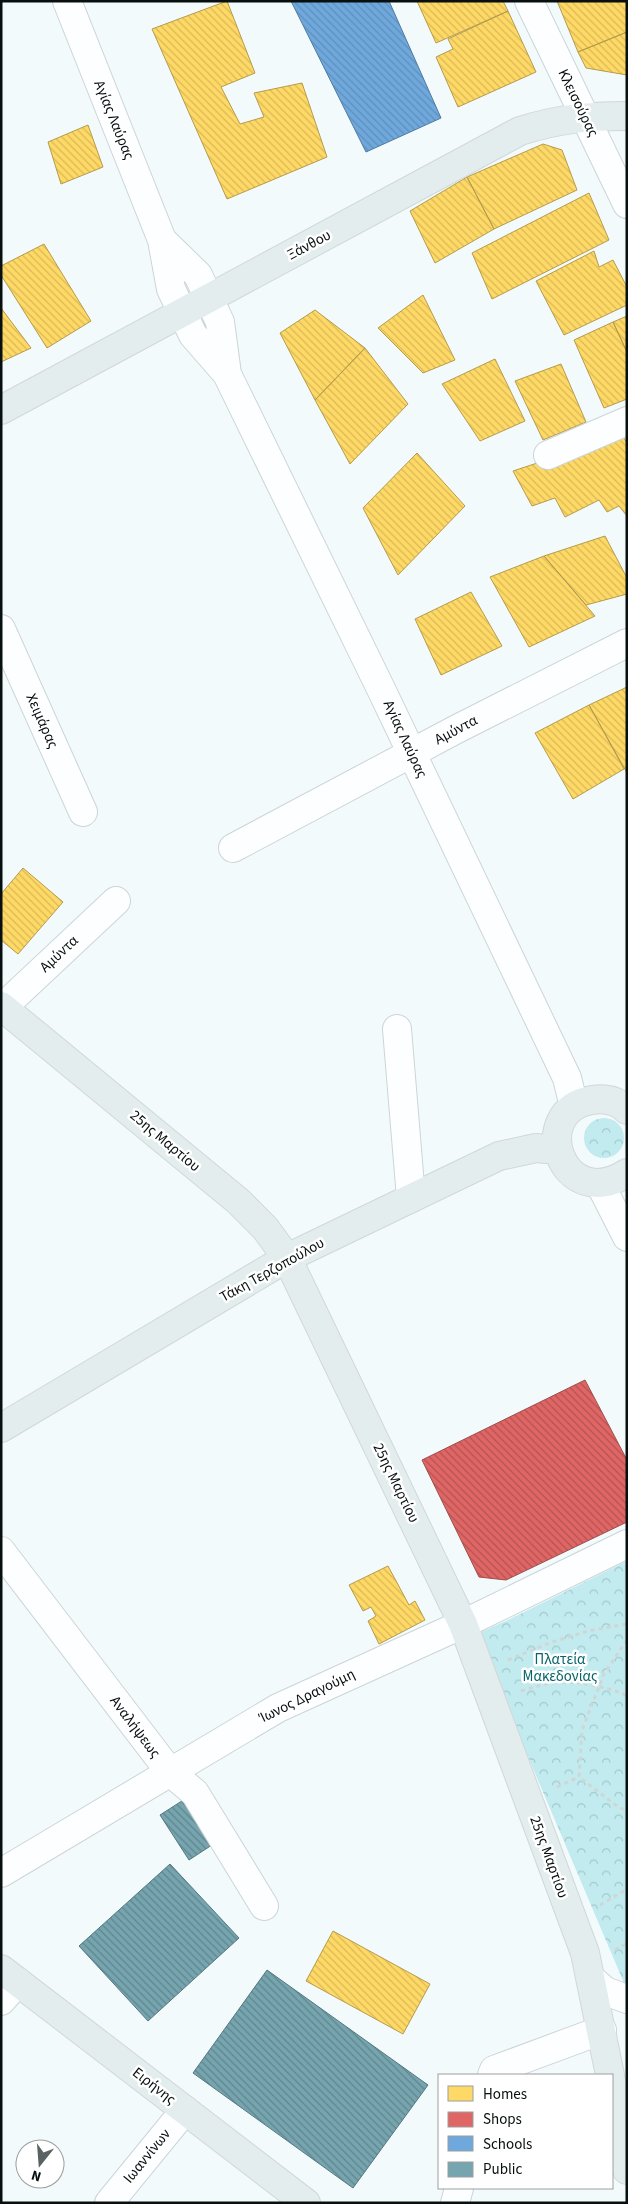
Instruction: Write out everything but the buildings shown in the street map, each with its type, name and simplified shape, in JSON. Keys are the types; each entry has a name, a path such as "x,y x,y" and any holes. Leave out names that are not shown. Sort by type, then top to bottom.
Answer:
{"main road":[{"name":"Ξάνθου","path":"1,410 183,314 520,131 545,123 585,116 627,116"},
{"name":"25ης Μαρτίου","path":"2,1006 238,1201 265,1228 287,1258 463,1624 585,1953 610,2074"},
{"path":"627,1110 612,1100 586,1100 574,1106 565,1115 559,1125 556,1138 557,1150 562,1163 572,1175 585,1181 600,1184 611,1182 627,1174"},
{"name":"Τάκη Τερζοπούλου","path":"1,1428 287,1258 499,1156 536,1148 557,1150"},
{"name":"Ειρήνης","path":"7,1984 185,2110 306,2203"},
{"path":"613,2090 627,2170"}],"street":[{"name":"Αγίας Λαύρας","path":"66,1 162,240 170,289 193,335 227,374 567,1078 574,1106"},
{"name":"Κλεισούρας","path":"529,1 627,204"},
{"name":"Αγίας Λαύρας","path":"162,240 198,275 210,298 220,322 227,374"},
{"path":"548,455 627,421"},
{"name":"Χειμάρας","path":"1,629 83,812"},
{"name":"Αμύντα","path":"233,848 411,754 627,644"},
{"name":"Αμύντα","path":"2,1006 116,901"},
{"path":"397,1029 411,1198"},
{"path":"600,1184 627,1237"},
{"name":"Ίωνος Δραγούμη","path":"1,1873 278,1708 463,1624 627,1544"},
{"name":"Αναλήψεως","path":"1,1551 170,1772 195,1793 264,1906"},
{"path":"591,1980 605,1991 627,1999"},
{"path":"492,2074 494,2070 602,2030"},
{"name":"Ιωαννίνων","path":"109,2203 185,2110"},
{"path":"455,2203 459,2189"}],"path":[{"path":"481,1671 552,1642 627,1624"},
{"path":"627,1640 598,1686 582,1730 580,1777 617,1806 627,1811"},
{"path":"516,1693 555,1682 587,1683 622,1693 627,1697"},
{"path":"592,1908 627,1889"}],"green space":[{"path":"604,1118 618,1124 624,1138 618,1152 604,1158 590,1152 584,1138 590,1124"},
{"name":"Πλατεία Μακεδονίας","path":"627,1561 627,1981 624,1983 476,1634"}]}
